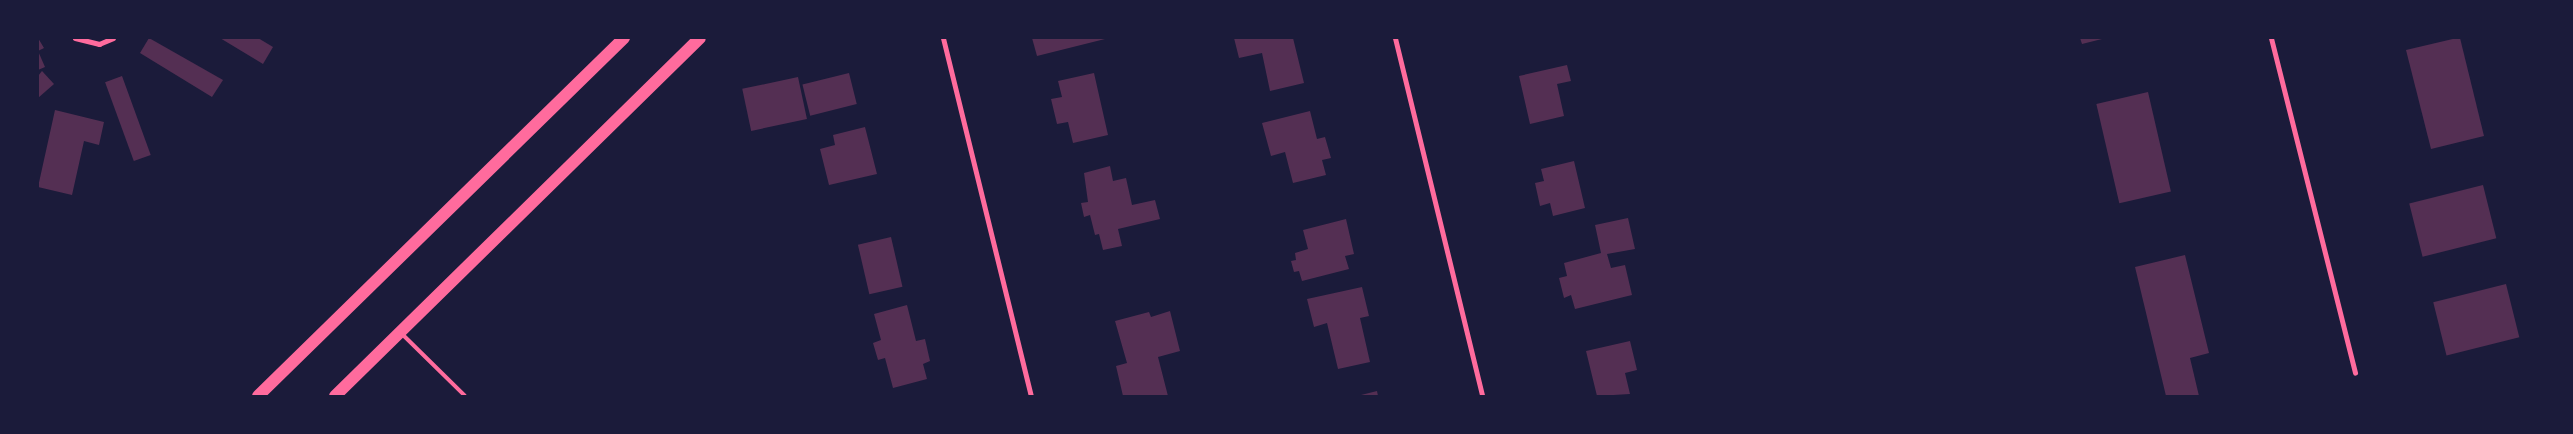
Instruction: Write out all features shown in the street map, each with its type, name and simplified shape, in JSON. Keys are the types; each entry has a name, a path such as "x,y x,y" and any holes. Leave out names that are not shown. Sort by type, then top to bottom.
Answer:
{"main road":[{"path":"258,396 624,38"},
{"path":"335,396 700,38"}],"street":[{"path":"74,38 99,44 113,38"},
{"path":"943,38 1032,396"},
{"path":"1395,38 1482,396"},
{"path":"2271,38 2355,373"}],"lane":[{"path":"401,332 464,396"}],"building":[{"path":"38,38 44,48 38,51"},
{"path":"149,38 223,80 212,97 140,53"},
{"path":"220,38 258,38 273,47 263,64"},
{"path":"1032,38 1109,38 1037,56"},
{"path":"1234,38 1293,38 1304,83 1270,91 1262,53 1239,58"},
{"path":"2080,38 2106,38 2082,44"},
{"path":"2460,38 2484,136 2431,149 2406,50"},
{"path":"38,51 45,67 38,70"},
{"path":"1567,65 1571,81 1557,84 1564,116 1530,124 1519,76"},
{"path":"42,71 54,84 38,98 38,76"},
{"path":"849,73 857,104 810,116 802,85"},
{"path":"1094,73 1108,135 1073,143 1068,122 1057,124 1051,99 1062,97 1058,81"},
{"path":"122,76 151,155 134,161 105,82"},
{"path":"798,77 807,119 751,131 742,89"},
{"path":"2148,92 2171,191 2119,203 2096,104"},
{"path":"55,110 104,122 99,145 84,141 72,195 38,187"},
{"path":"1310,111 1317,139 1325,137 1331,158 1322,160 1326,175 1293,183 1285,152 1271,156 1262,123"},
{"path":"865,127 877,174 829,185 820,149 835,145 833,135"},
{"path":"1574,161 1585,208 1553,216 1550,203 1540,206 1535,183 1544,181 1541,169"},
{"path":"1110,166 1113,181 1126,178 1132,205 1155,200 1160,219 1118,229 1122,246 1103,250 1099,234 1095,235 1090,215 1084,217 1081,203 1088,202 1084,173"},
{"path":"2483,185 2496,238 2423,257 2409,203"},
{"path":"1628,218 1635,249 1607,254 1611,268 1625,265 1632,295 1575,309 1571,295 1564,298 1559,278 1567,276 1564,263 1601,253 1595,225"},
{"path":"1346,219 1354,254 1345,256 1349,269 1302,281 1299,271 1294,272 1291,261 1296,260 1295,253 1308,249 1303,230"},
{"path":"891,237 902,287 869,294 858,245"},
{"path":"2185,255 2209,353 2190,358 2199,396 2166,396 2135,267"},
{"path":"2506,284 2519,337 2447,356 2433,302"},
{"path":"1362,287 1369,316 1360,318 1370,362 1338,369 1327,323 1314,327 1307,299"},
{"path":"907,305 916,341 925,339 930,361 923,364 927,379 893,388 885,358 878,360 873,343 881,340 874,314"},
{"path":"1170,311 1180,351 1158,357 1168,396 1123,396 1116,366 1127,363 1115,321 1149,312 1151,317"},
{"path":"1630,341 1637,370 1625,373 1630,394 1597,396 1586,351"},
{"path":"1377,391 1378,396 1357,396"}]}
